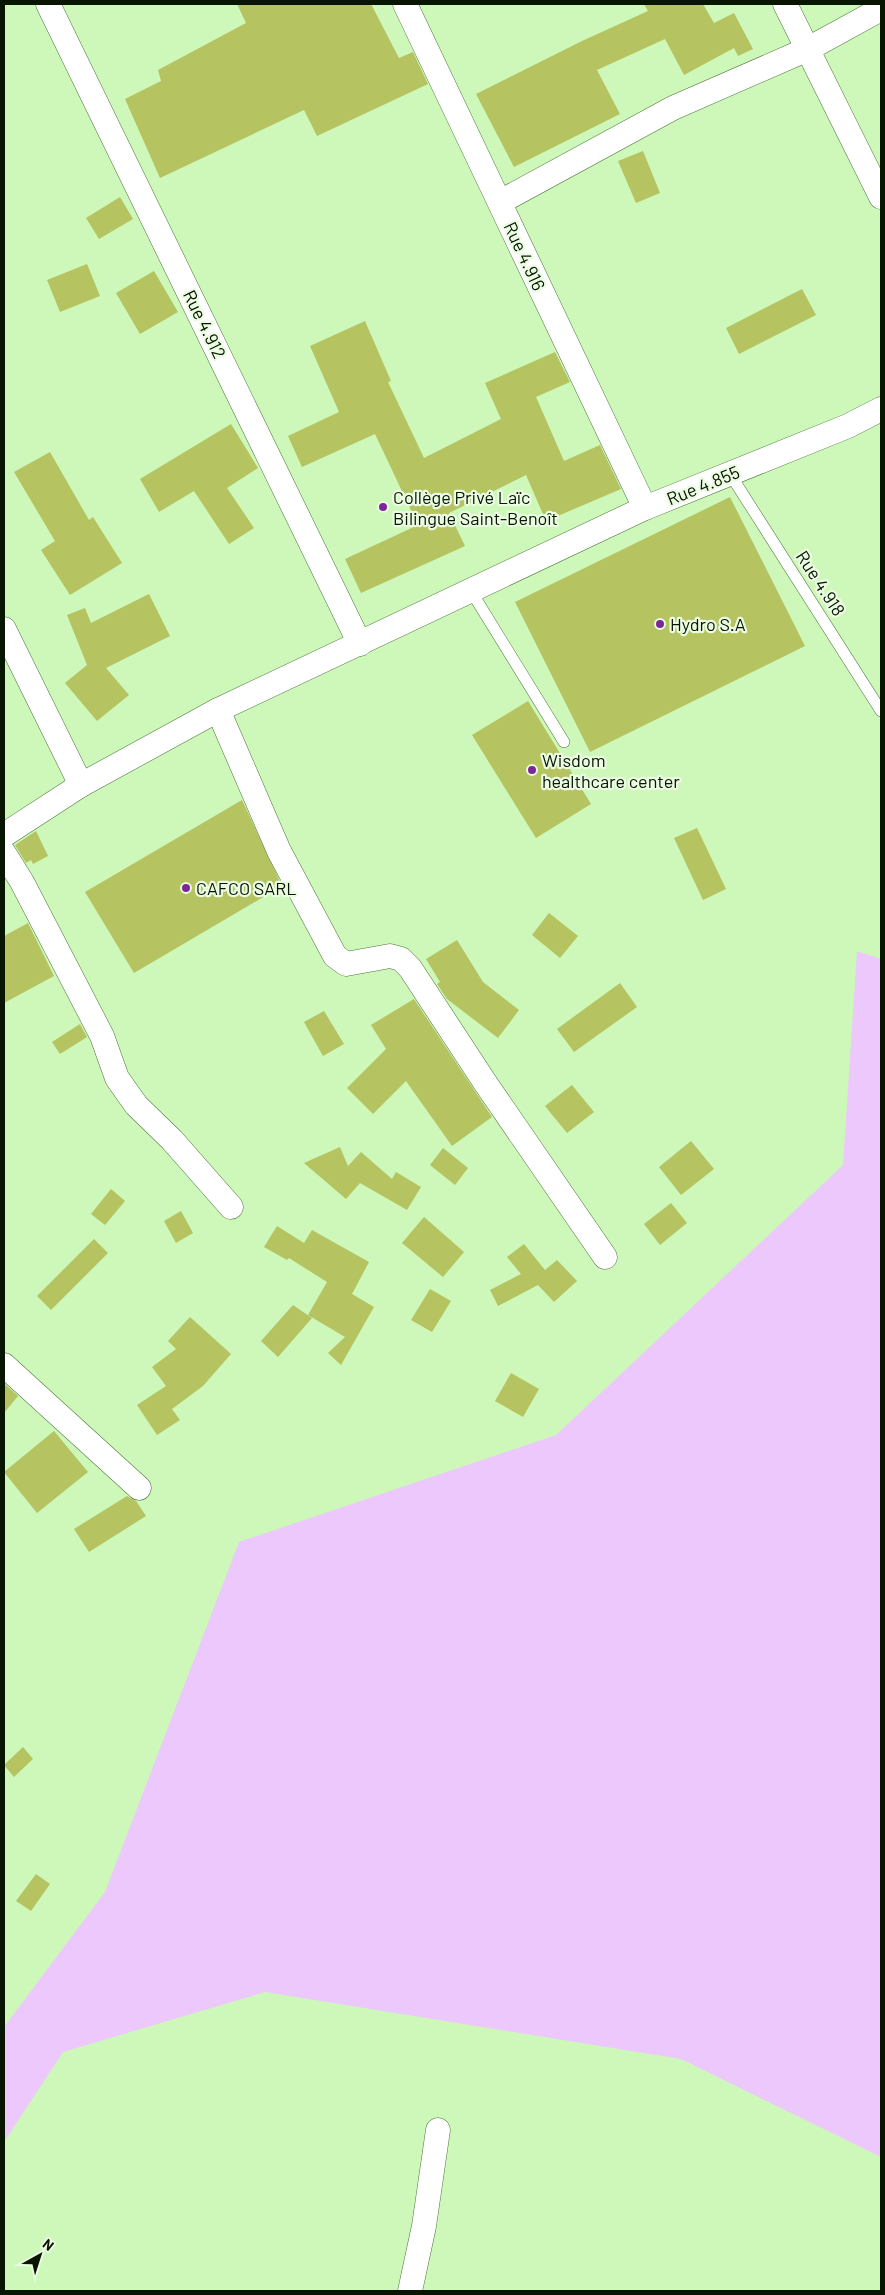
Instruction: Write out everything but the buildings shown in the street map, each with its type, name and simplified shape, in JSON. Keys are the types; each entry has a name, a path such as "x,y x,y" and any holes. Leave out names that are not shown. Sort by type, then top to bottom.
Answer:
{"street":[{"name":"Rue 4.912","path":"48,4 360,644"},
{"name":"Rue 4.916","path":"405,4 645,508"},
{"path":"785,4 881,198"},
{"path":"500,202 673,108 808,49 881,9"},
{"name":"Rue 4.855","path":"4,835 81,785 218,710 645,508 848,426 881,409"},
{"path":"4,629 81,785"},
{"path":"218,710 279,851 334,956 346,964 390,956 401,959 410,968 486,1084 605,1257"},
{"path":"4,853 22,882 102,1036 117,1078 136,1105 172,1140 231,1207"},
{"path":"4,1364 139,1488"},
{"path":"410,2291 424,2226 438,2130"}],"lane":[{"name":"Rue 4.918","path":"730,474 881,711"},
{"path":"471,591 564,742"}],"shaded area":[{"path":"857,951 881,959 881,2157 681,2059 265,1992 63,2052 4,2142 4,2027 105,1892 239,1542 556,1435 843,1165"}],"place":[{"name":"Collège Privé Laïc Bilingue Saint-Benoît","path":"383,507"},
{"name":"Hydro S.A","path":"660,624"},
{"name":"Wisdom healthcare center","path":"532,770"},
{"name":"CAFCO SARL","path":"186,888"}]}
